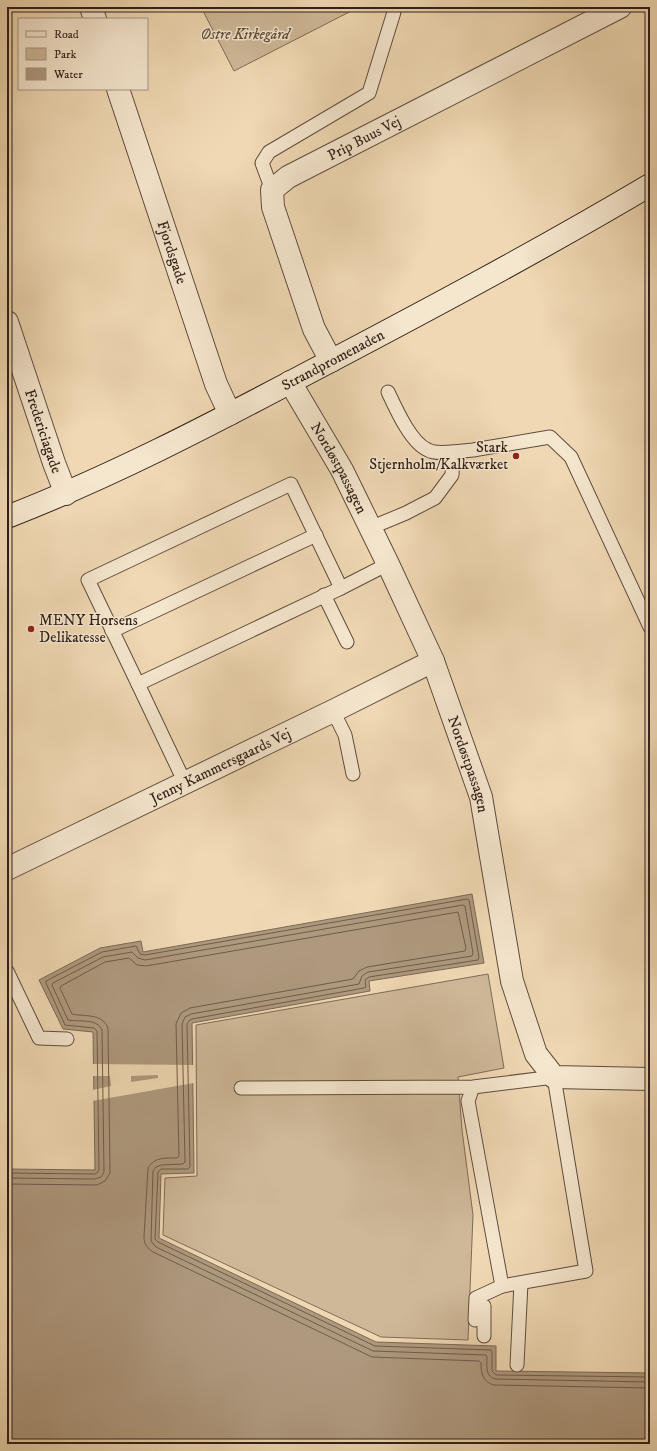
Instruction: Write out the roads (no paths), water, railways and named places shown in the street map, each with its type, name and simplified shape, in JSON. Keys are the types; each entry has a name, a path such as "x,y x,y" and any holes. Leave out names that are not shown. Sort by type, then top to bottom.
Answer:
{"street":[{"path":"91,7 95,18"},
{"name":"Prip Buus Vej","path":"272,190 288,177 620,7"},
{"name":"Fjordsgade","path":"118,90 216,384 230,414"},
{"name":"Strandpromenaden","path":"7,517 66,494 156,452 230,414 566,235 650,185"},
{"path":"272,190 273,207 314,329 331,361"},
{"name":"Fredericiagade","path":"7,322 54,463 66,494"},
{"name":"Nordøstpassagen","path":"290,382 342,470 433,661 481,797 512,981 536,1054 554,1077"},
{"name":"Jenny Kammersgaards Vej","path":"7,870 433,661"},
{"path":"554,1077 650,1079"}],"lane":[{"path":"272,190 262,163 269,152 369,93 394,12"},
{"path":"388,392 406,426 420,445 429,451 441,453 453,452 550,437 571,457 650,627"},
{"path":"370,528 406,513 435,498 452,475 453,452"},
{"path":"185,783 88,580 291,484 341,588"},
{"path":"112,631 316,535"},
{"path":"138,684 341,588 388,564"},
{"path":"324,596 347,642"},
{"path":"333,711 345,736 353,774"},
{"path":"7,971 39,1038 66,1038"},
{"path":"241,1088 473,1087 554,1077 586,1271 502,1286 476,1298 475,1320"},
{"path":"473,1087 468,1101 502,1286"},
{"path":"517,1365 521,1283"},
{"path":"484,1294 484,1336"}],"water":[{"path":"472,894 484,963 369,981 370,991 192,1023 194,1173 161,1174 159,1238 376,1342 496,1346 496,1371 650,1373 650,1444 7,1444 7,1169 95,1170 93,1032 63,1029 39,980 100,948 141,941 143,952"}],"place":[{"name":"Stark Stjernholm/Kalkværket","path":"516,456"},
{"name":"MENY Horsens Delikatesse","path":"31,629"}],"park label":[{"name":"Østre Kirkegård","path":"245,34"}]}
